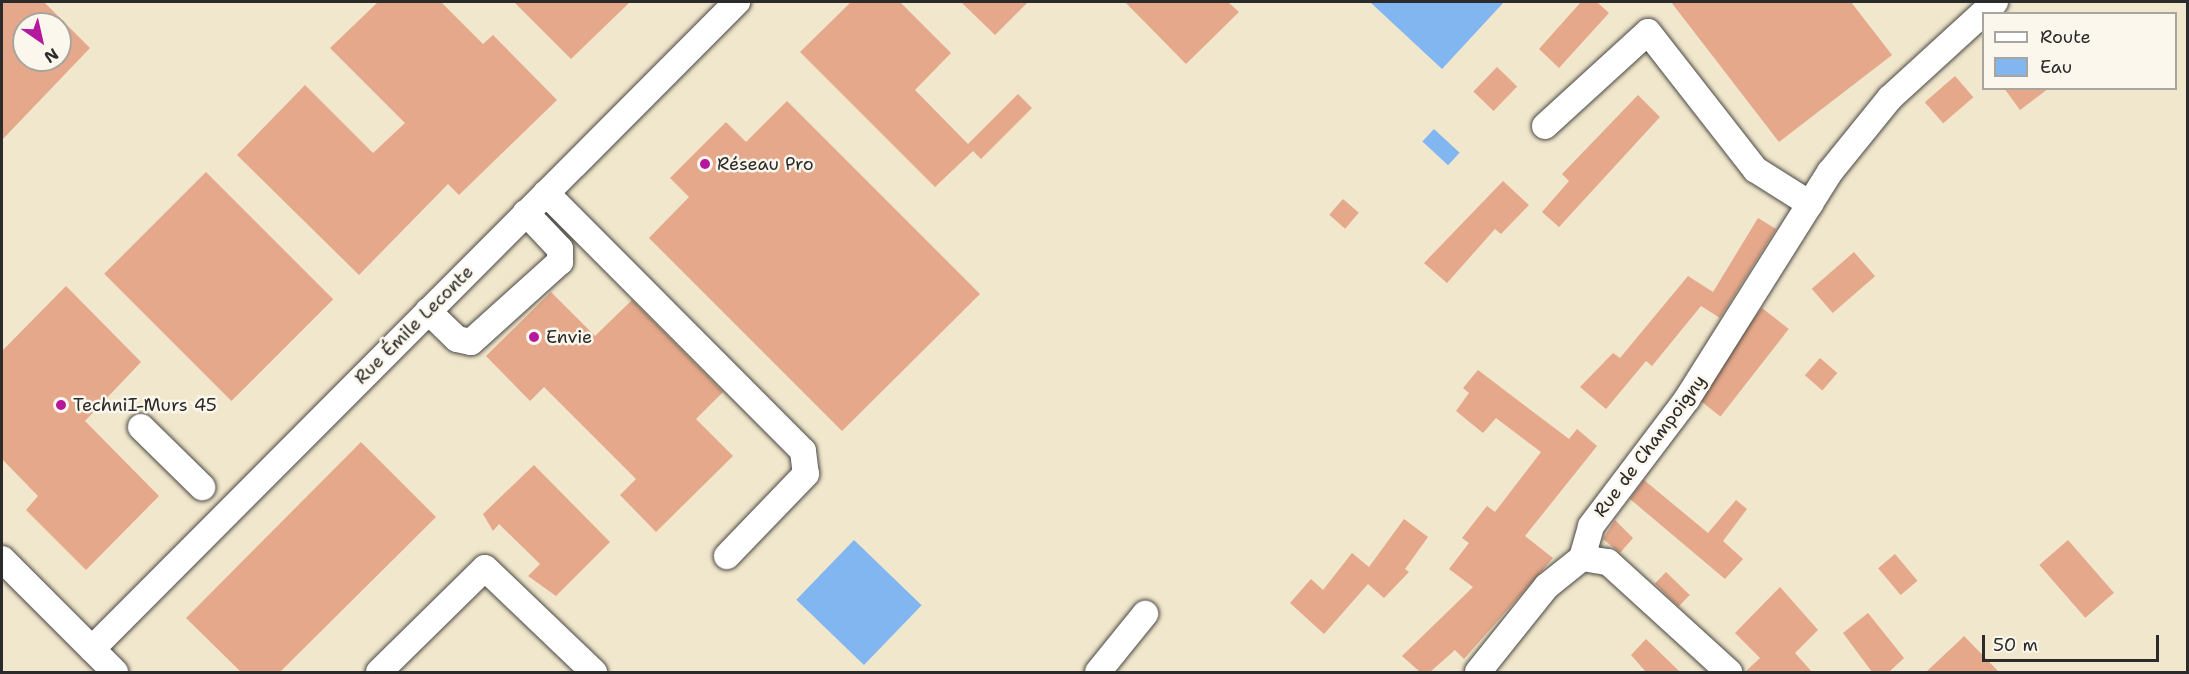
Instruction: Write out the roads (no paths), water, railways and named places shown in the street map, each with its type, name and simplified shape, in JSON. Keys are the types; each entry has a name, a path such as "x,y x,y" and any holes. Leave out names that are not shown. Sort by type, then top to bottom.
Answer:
{"street":[{"name":"Rue Émile Leconte","path":"92,649 737,2"},
{"name":"Rue de Champoigny","path":"1582,558 1591,525 1687,399 1810,204 1890,98 1982,14"},
{"path":"1545,126 1648,32 1756,170 1810,204"},
{"path":"546,193 803,451 806,474 727,556"},
{"path":"428,311 457,339 471,342 560,262 560,249 526,213"},
{"path":"141,427 202,487"},
{"path":"1478,672 1547,586 1582,558 1608,562 1729,672"},
{"path":"2,559 115,672"},
{"path":"379,672 484,568 594,672"},
{"path":"1098,672 1145,614"}],"water":[{"path":"1370,2 1504,2 1442,69"},
{"path":"1434,129 1460,153 1448,165 1422,141"},
{"path":"854,540 922,605 864,665 796,600"}],"place":[{"name":"Réseau Pro","path":"705,164"},
{"name":"Envie","path":"534,337"},
{"name":"TechniI-Murs 45","path":"61,405"}]}
